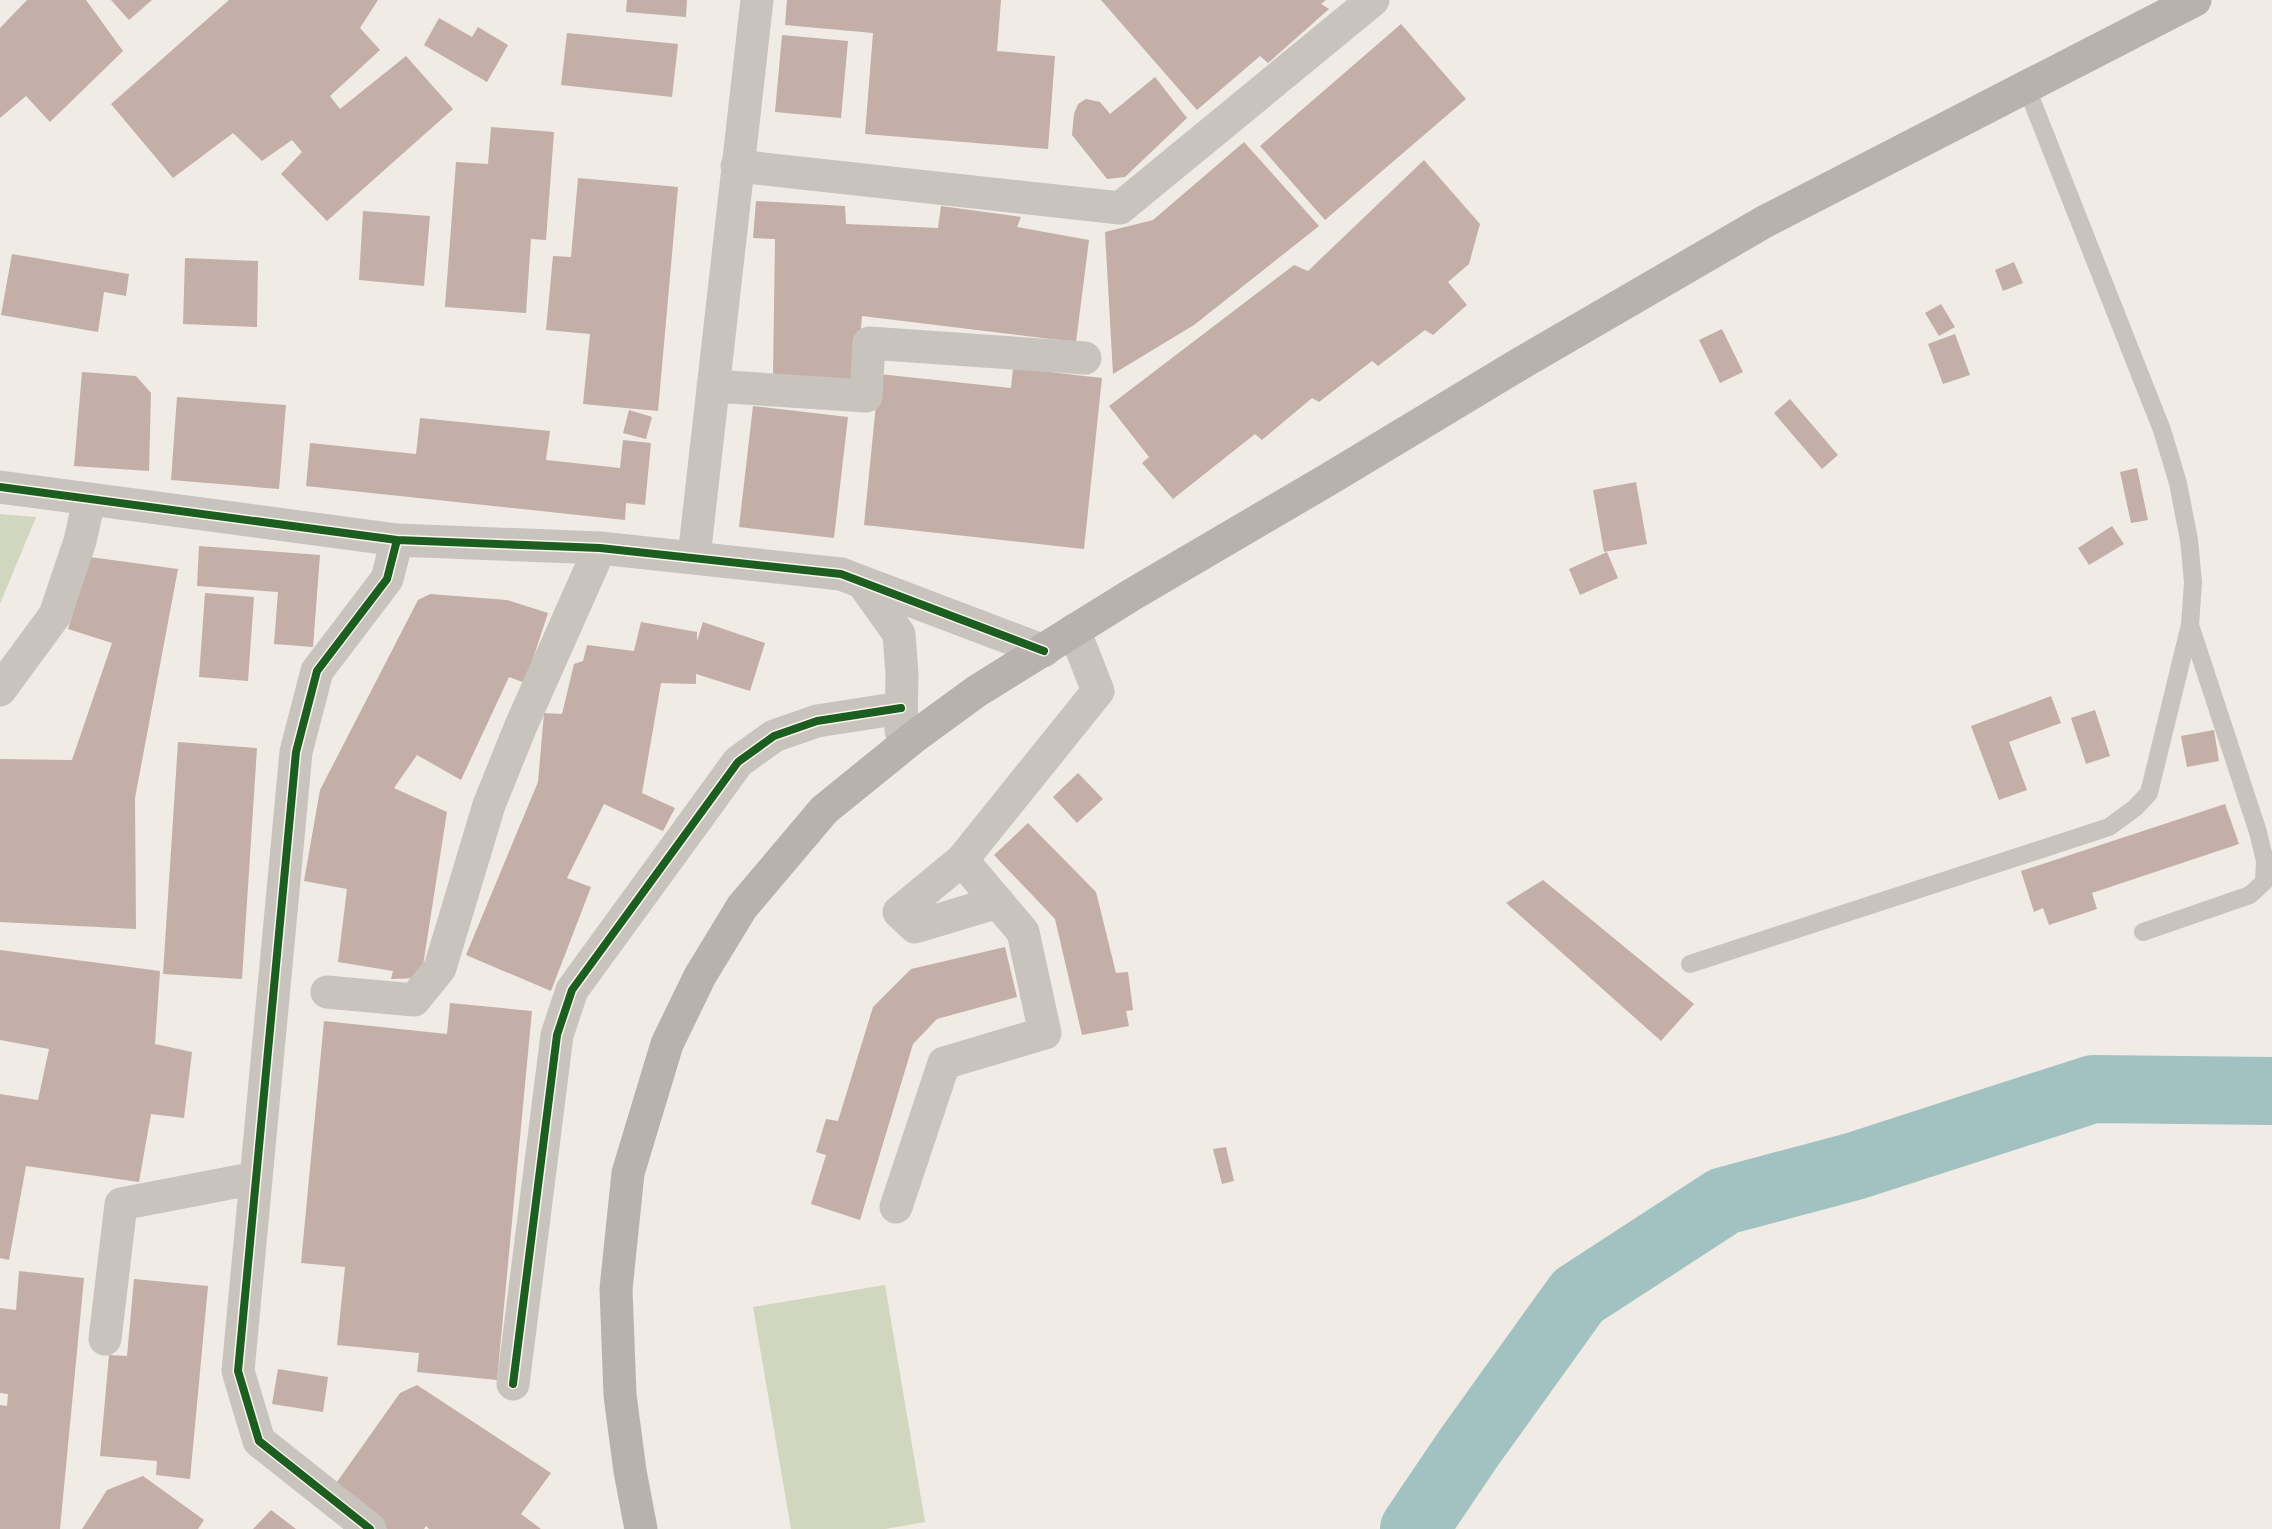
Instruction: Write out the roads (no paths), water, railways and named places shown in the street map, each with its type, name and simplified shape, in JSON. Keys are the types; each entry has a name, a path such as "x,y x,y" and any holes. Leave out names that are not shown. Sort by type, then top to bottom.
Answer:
{"main road":[{"path":"640,1529 620,1395 616,1289 628,1173 668,1044 700,976 742,907 824,810 900,748 977,691 1044,651 1074,630 1523,362 1764,222 2194,0"}],"street":[{"path":"694,557 757,0"},
{"path":"737,166 1120,208 1373,0"},
{"path":"713,386 866,396 869,343 1085,358"},
{"path":"0,487 397,540 600,548 841,574 1044,651"},
{"path":"0,690 55,615 80,541 89,500"},
{"path":"370,1529 259,1441 238,1371 296,752 317,671 387,579 397,540"},
{"path":"327,992 414,999 441,968 489,805 520,728 600,548"},
{"path":"862,582 899,634 902,674 900,748"},
{"path":"998,902 915,927 899,912 962,860 1098,691 1074,630"},
{"path":"513,1384 557,1035 572,990 738,762 774,736 817,721 901,708"},
{"path":"896,1206 944,1063 1045,1033 1023,932 962,860"},
{"path":"105,1339 122,1204 256,1179"}],"lane":[{"path":"1690,964 2109,827 2123,818 2149,793 2190,625 2193,582 2189,540 2178,483 2162,430 2026,86"},
{"path":"2143,932 2250,895 2264,882 2265,861 2258,832 2190,625"}],"waterway":[{"path":"1414,1529 1468,1449 1578,1296 1724,1201 1855,1166 2093,1089 2272,1091"}]}
